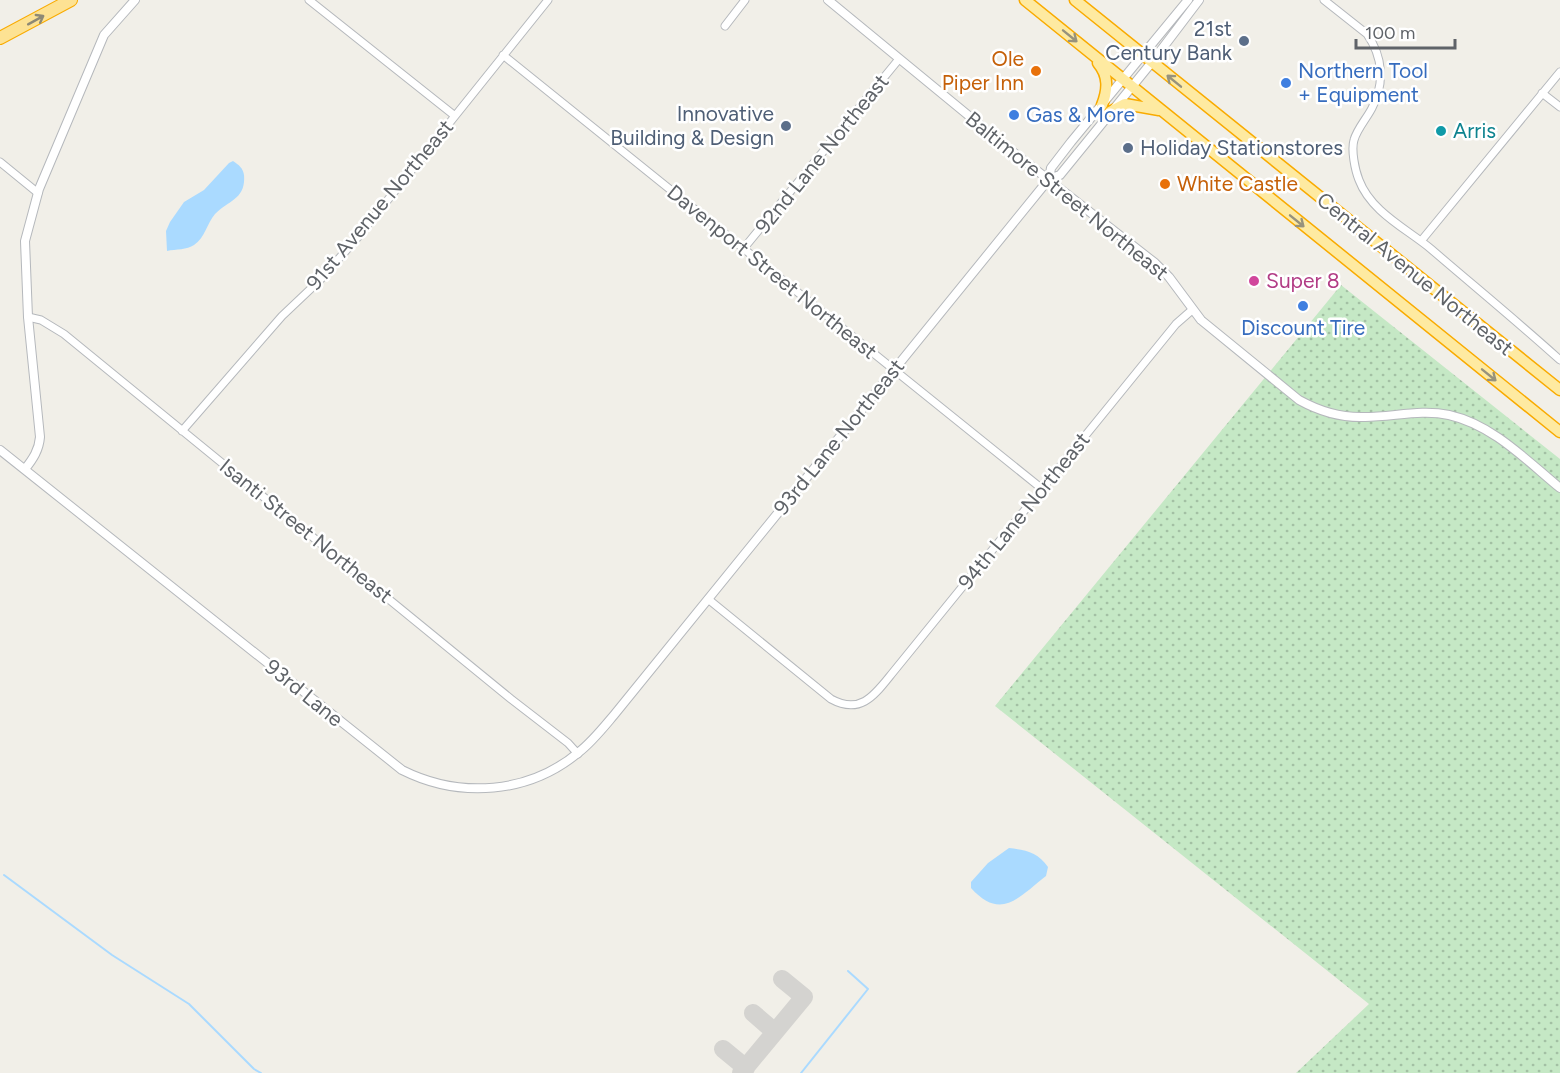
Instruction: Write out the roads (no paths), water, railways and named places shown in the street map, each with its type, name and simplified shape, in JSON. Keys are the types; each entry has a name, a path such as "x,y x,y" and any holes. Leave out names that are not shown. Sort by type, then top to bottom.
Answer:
{"highway":[{"path":"0,38 71,0"},
{"name":"Central Avenue Northeast","path":"1025,0 1560,432"},
{"name":"Central Avenue Northeast","path":"1075,0 1560,390"},
{"path":"1091,53 1102,68 1108,84 1106,108 1125,104 1162,111"}],"street":[{"path":"25,469 33,459 40,437 28,317 25,241 38,193 104,35 135,0"},
{"path":"309,0 456,116"},
{"name":"91st Avenue Northeast","path":"182,431 282,316 320,280 358,237 548,0"},
{"path":"725,26 745,0"},
{"name":"Baltimore Street Northeast","path":"828,0 1155,263 1175,285 1192,310 1211,329 1290,394 1308,405 1329,413 1351,417 1423,413 1442,414 1463,419 1495,435 1560,488"},
{"name":"93rd Lane Northeast","path":"629,696 1049,178 1060,175 1106,108 1122,79 1188,0"},
{"name":"93rd Lane Northeast","path":"1106,108 1132,86 1199,0"},
{"path":"1324,0 1367,34 1377,53 1381,69 1380,88 1375,102 1354,139 1353,147 1359,182 1374,204 1421,241 1560,360"},
{"name":"Davenport Street Northeast","path":"503,55 1041,488"},
{"name":"92nd Lane Northeast","path":"744,248 899,59"},
{"path":"1421,241 1560,72"},
{"path":"1542,93 1560,107"},
{"path":"0,162 38,193"},
{"name":"94th Lane Northeast","path":"708,599 831,699 846,706 852,706 869,699 1176,324 1192,310"},
{"name":"Isanti Street Northeast","path":"28,317 41,320 64,334 568,743 578,754"},
{"name":"93rd Lane","path":"0,450 402,770 425,780 471,789 495,788 512,786 544,775 578,754 629,696"}],"water":[{"path":"233,161 243,170 244,175 244,183 239,194 215,214 201,238 194,245 185,249 167,251 166,231 184,202 204,190"},
{"path":"1009,848 1026,851 1040,858 1048,867 1046,876 1009,903 1001,905 991,903 971,888 971,882 988,863"}],"waterway":[{"path":"4,875 112,955 189,1004 254,1069 261,1073"},
{"path":"801,1073 868,989 848,971"}],"place":[{"name":"21st Century Bank","path":"1244,41"},
{"name":"Ole Piper Inn","path":"1036,71"},
{"name":"Northern Tool + Equipment","path":"1286,83"},
{"name":"Gas & More","path":"1014,115"},
{"name":"Innovative Building & Design","path":"786,126"},
{"name":"Arris","path":"1441,131"},
{"name":"Holiday Stationstores","path":"1128,148"},
{"name":"White Castle","path":"1165,184"},
{"name":"Super 8","path":"1254,281"},
{"name":"Discount Tire","path":"1303,306"}]}
